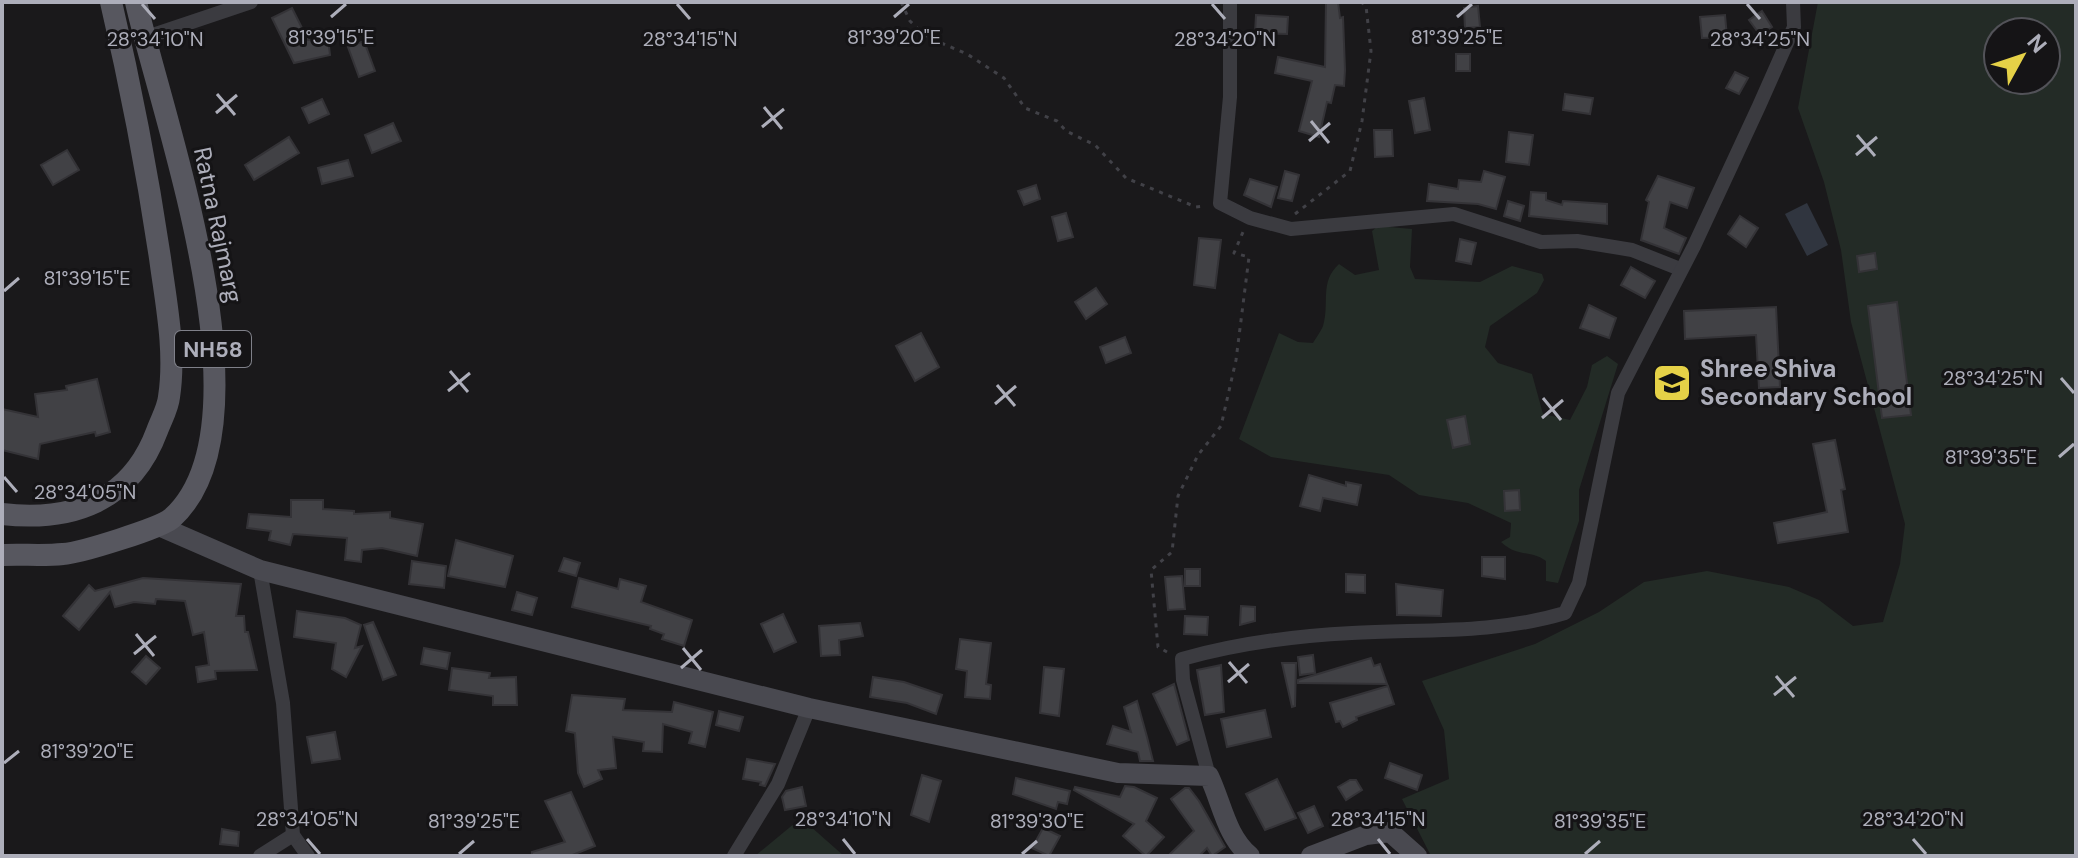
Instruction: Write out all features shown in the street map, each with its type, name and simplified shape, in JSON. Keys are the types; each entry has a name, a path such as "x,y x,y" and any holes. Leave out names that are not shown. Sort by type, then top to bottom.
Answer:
{"main road":[{"name":"NH58","path":"2,514 40,518 90,505 123,487 150,450 169,398 170,329 139,123 111,2"},
{"name":"Ratna Rajmarg","path":"2,555 65,554 159,526 186,501 200,473 215,384 210,304 168,117 136,2"},
{"path":"139,123 168,117"}],"street":[{"path":"144,38 251,2"},
{"path":"1230,2 1230,97 1220,203 1250,218 1291,229 1454,214 1509,229 1541,242 1577,241 1632,250 1680,269"},
{"path":"1250,856 1240,848 1221,811 1183,680 1182,659 1251,642 1351,633 1508,627 1565,613 1579,583 1618,393 1794,27 1793,2"},
{"path":"159,526 260,570 560,649 809,708 1118,773 1209,776"},
{"path":"260,570 283,703 293,835 308,856"},
{"path":"734,856 778,784 809,708"},
{"path":"1311,856 1366,835 1390,832 1417,856"},
{"path":"260,856 293,835"}],"path":[{"path":"901,2 910,21 925,36 967,54 1004,78 1025,108 1057,121 1066,131 1095,145 1126,178 1196,207 1220,203"},
{"path":"1291,229 1296,210 1350,171 1362,121 1371,51 1366,6 1361,2"},
{"path":"1182,659 1158,647 1151,570 1172,552 1178,496 1198,455 1221,426 1236,360 1249,257 1234,253 1250,218"}],"shaded area":[{"path":"1818,2 2076,2 2076,856 1431,856 1402,799 1449,779 1444,730 1422,681 1535,644 1599,612 1644,582 1707,571 1789,587 1819,600 1853,626 1883,622 1900,564 1905,524 1851,322 1841,250 1824,182 1798,108"},
{"path":"1807,203 1828,245 1807,256 1785,214"},
{"path":"1378,226 1412,229 1410,267 1415,279 1480,282 1512,266 1542,274 1544,280 1537,293 1490,326 1485,347 1498,363 1532,374 1543,414 1570,420 1587,387 1592,365 1607,356 1618,364 1579,490 1579,521 1558,583 1546,581 1546,561 1513,550 1501,542 1510,537 1511,523 1468,503 1419,495 1389,475 1271,457 1239,439 1279,333 1298,342 1313,343 1323,326 1329,278 1339,264 1355,275 1379,270 1372,231"},
{"path":"801,818 844,856 755,856"}],"building":[{"path":"1326,2 1338,2 1340,18 1343,17 1345,70 1344,86 1335,85 1331,103 1327,102 1319,137 1299,131 1312,81 1275,73 1278,57 1325,67"},
{"path":"1478,6 1480,27 1465,28 1464,8"},
{"path":"292,8 308,40 328,38 330,55 294,63 272,18"},
{"path":"1762,11 1772,27 1760,35 1749,20"},
{"path":"1256,15 1288,17 1287,34 1255,33"},
{"path":"1725,15 1727,37 1702,38 1700,17"},
{"path":"364,41 375,71 359,77 348,47"},
{"path":"1456,54 1470,54 1470,71 1456,71"},
{"path":"1735,72 1748,78 1739,94 1726,88"},
{"path":"1565,94 1593,98 1590,114 1563,110"},
{"path":"1424,98 1430,130 1415,133 1409,101"},
{"path":"322,99 329,114 309,123 302,108"},
{"path":"393,123 401,141 372,153 365,135"},
{"path":"1374,130 1392,130 1393,156 1375,157"},
{"path":"1509,132 1533,135 1529,165 1506,162"},
{"path":"289,137 299,153 254,180 245,165"},
{"path":"67,150 79,170 53,185 41,165"},
{"path":"348,160 353,176 322,184 318,168"},
{"path":"1285,171 1299,175 1292,201 1278,198"},
{"path":"1484,171 1505,177 1496,209 1478,204 1427,201 1429,184 1458,189 1459,180 1481,182"},
{"path":"1658,176 1694,188 1687,208 1670,202 1664,228 1686,238 1679,254 1641,240 1649,202 1646,200"},
{"path":"1250,179 1277,187 1271,207 1244,195"},
{"path":"1036,185 1040,199 1024,205 1018,191"},
{"path":"1531,192 1546,193 1546,200 1562,205 1563,201 1607,204 1607,224 1529,216"},
{"path":"1508,201 1524,206 1520,221 1504,216"},
{"path":"1066,213 1073,237 1058,241 1052,217"},
{"path":"1740,216 1758,228 1746,247 1728,234"},
{"path":"1199,238 1221,240 1215,288 1194,285"},
{"path":"1460,239 1476,243 1471,264 1456,261"},
{"path":"1875,253 1877,269 1859,272 1857,256"},
{"path":"1631,267 1655,281 1645,298 1621,285"},
{"path":"1096,288 1107,304 1086,319 1075,302"},
{"path":"1897,302 1911,415 1882,418 1868,306"},
{"path":"1589,305 1616,318 1609,338 1580,328"},
{"path":"1776,307 1780,387 1759,388 1756,335 1685,339 1684,311"},
{"path":"921,333 939,367 915,381 896,346"},
{"path":"1125,337 1131,353 1106,363 1100,347"},
{"path":"97,379 110,432 96,436 95,432 40,444 38,459 2,450 2,409 38,417 35,394 67,390 66,386"},
{"path":"1465,416 1470,444 1453,448 1447,420"},
{"path":"1835,440 1845,489 1841,490 1848,532 1778,543 1774,523 1827,512 1813,444"},
{"path":"1309,475 1346,486 1346,482 1361,485 1357,505 1323,498 1320,511 1300,506"},
{"path":"1519,490 1520,510 1505,511 1504,491"},
{"path":"291,500 323,500 323,509 354,511 354,514 390,512 390,518 423,524 417,556 382,548 362,550 361,562 345,560 347,538 293,534 290,545 269,540 271,531 247,528 249,514 291,517"},
{"path":"456,540 513,556 505,587 448,576"},
{"path":"1482,557 1505,557 1505,579 1482,576"},
{"path":"564,558 580,563 576,576 559,571"},
{"path":"412,561 446,566 444,588 409,584"},
{"path":"1185,569 1200,569 1200,586 1185,586"},
{"path":"1346,574 1365,575 1365,593 1346,592"},
{"path":"1182,576 1185,609 1168,610 1165,577"},
{"path":"143,578 241,584 236,616 244,616 245,632 248,632 257,670 215,671 216,679 198,682 196,667 209,665 204,632 193,635 185,601 156,599 155,604 134,602 115,607 110,592 79,630 63,616 89,585 95,591"},
{"path":"579,578 618,589 620,579 646,586 641,602 692,620 684,646 662,639 664,634 650,629 651,626 572,607"},
{"path":"1396,584 1443,590 1441,616 1397,615"},
{"path":"517,592 537,598 532,615 512,610"},
{"path":"1241,606 1255,607 1255,621 1240,625"},
{"path":"297,611 345,618 361,625 355,648 362,646 346,677 332,669 336,643 294,637"},
{"path":"783,614 796,642 774,652 761,624"},
{"path":"1185,616 1208,617 1207,635 1184,634"},
{"path":"373,622 396,675 383,680 364,625"},
{"path":"860,623 863,636 839,640 840,655 821,656 819,626"},
{"path":"960,639 991,643 986,684 991,685 990,699 965,697 967,671 956,669"},
{"path":"424,648 450,653 447,669 421,664"},
{"path":"1313,655 1315,673 1300,675 1298,657"},
{"path":"146,656 160,668 146,684 132,672"},
{"path":"1371,658 1374,666 1380,664 1387,684 1298,683 1298,680"},
{"path":"1282,663 1296,663 1295,706 1292,707"},
{"path":"1221,665 1224,712 1205,715 1197,670"},
{"path":"1044,667 1064,669 1059,716 1040,713"},
{"path":"452,668 490,673 489,678 516,677 517,705 493,705 493,696 449,690"},
{"path":"873,677 904,682 942,695 936,714 907,703 870,697"},
{"path":"1174,684 1189,740 1177,745 1153,694"},
{"path":"1388,686 1394,704 1356,717 1357,720 1343,727 1340,721 1336,722 1330,703"},
{"path":"572,695 625,699 623,710 672,712 674,702 713,712 705,747 689,743 692,732 663,724 662,752 643,751 644,742 613,737 616,768 598,770 602,779 584,787 578,773 575,733 566,731"},
{"path":"1137,701 1153,761 1140,761 1138,752 1107,744 1113,726 1131,732 1124,707"},
{"path":"1265,710 1271,737 1227,747 1221,719"},
{"path":"719,711 743,717 739,731 716,725"},
{"path":"335,732 340,759 312,763 307,737"},
{"path":"747,759 775,764 765,786 760,785 761,782 743,779"},
{"path":"1390,763 1422,775 1417,790 1385,778"},
{"path":"922,775 941,781 929,822 911,815"},
{"path":"1016,778 1070,791 1067,804 1058,802 1056,809 1013,794"},
{"path":"1277,779 1296,818 1265,830 1246,794"},
{"path":"1356,780 1362,790 1346,800 1338,787"},
{"path":"1125,786 1157,798 1146,821 1164,837 1146,856 1123,836 1134,824 1074,790 1075,787 1120,797"},
{"path":"802,787 806,806 785,810 782,797 786,791"},
{"path":"1189,788 1199,801 1225,847 1212,856 1207,848 1199,856 1168,856 1194,831 1171,799"},
{"path":"571,792 595,846 570,856 532,856 532,852 565,842 545,801"},
{"path":"1314,806 1323,826 1308,833 1298,813"},
{"path":"1043,828 1060,836 1049,856 1032,848"},
{"path":"222,829 239,832 238,846 220,844"}],"place":[{"name":"Shree Shiva Secondary School","path":"1672,383"}]}
